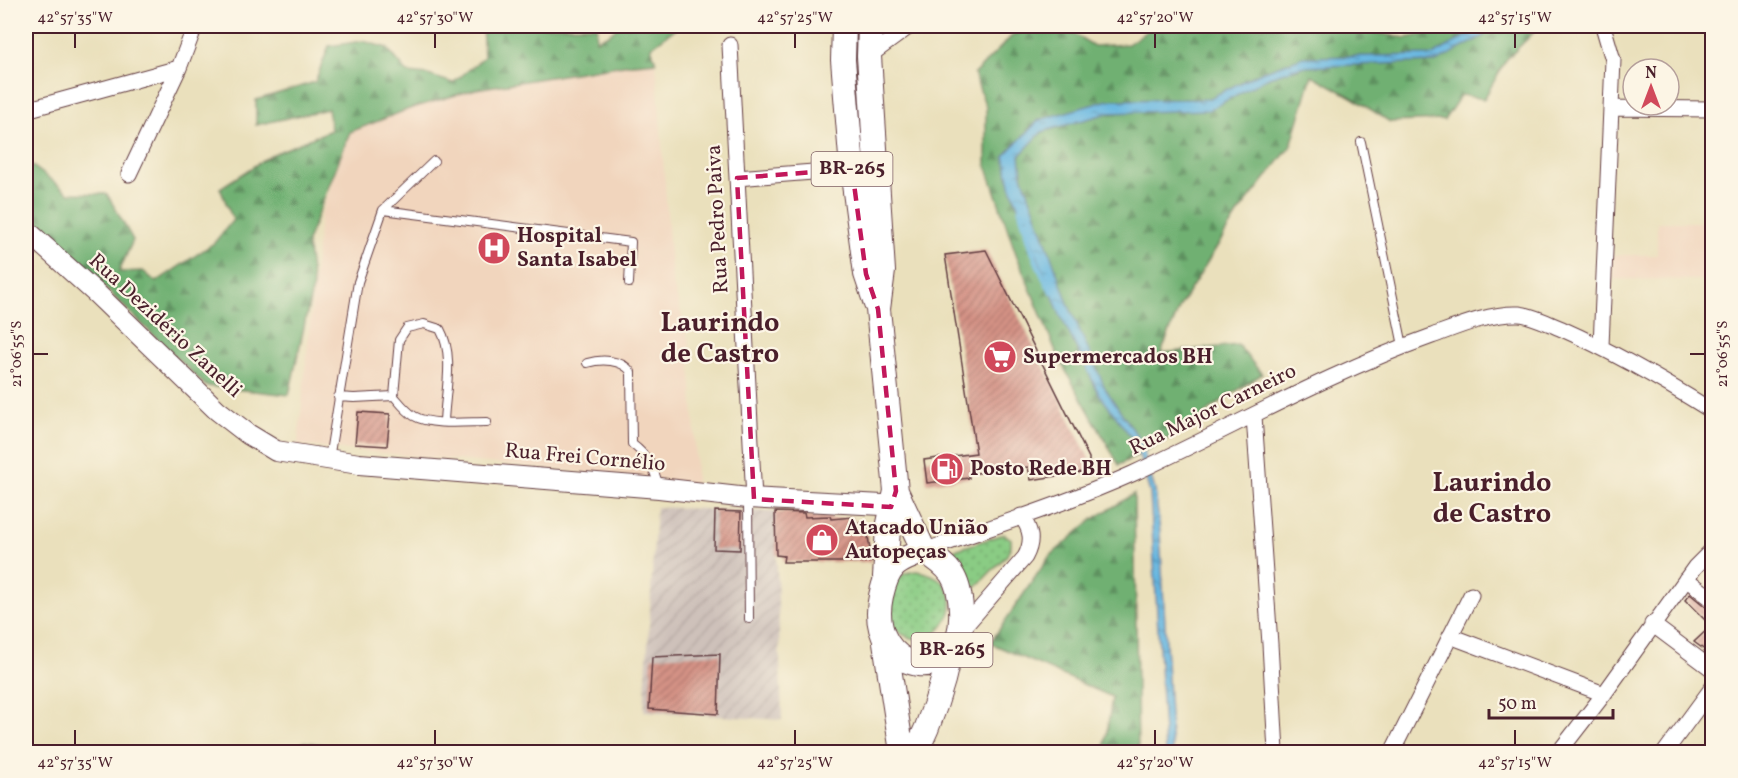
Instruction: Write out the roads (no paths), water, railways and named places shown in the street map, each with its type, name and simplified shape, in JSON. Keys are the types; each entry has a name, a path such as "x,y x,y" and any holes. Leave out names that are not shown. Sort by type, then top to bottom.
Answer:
{"main road":[{"name":"BR-265","path":"844,26 843,60 852,169 866,274 878,309"},
{"name":"BR-265","path":"870,26 869,56 883,271 878,309 890,508 885,577 879,604 902,753"},
{"name":"BR-265","path":"890,508 924,551 944,563 954,577 961,610 959,633 949,655 935,707 916,753"},
{"path":"885,577 901,559 924,551"},
{"name":"BR-265","path":"885,642 901,658 920,665 933,663 949,655"}],"street":[{"path":"129,174 179,68 195,26"},
{"path":"869,56 910,26"},
{"path":"1603,26 1613,60 1601,346 1712,410"},
{"name":"Rua Pedro Paiva","path":"730,45 751,498"},
{"path":"26,110 179,68"},
{"path":"1612,108 1713,110"},
{"path":"737,178 852,169"},
{"name":"Rua Dezidério Zanelli","path":"26,230 97,294 217,410 248,434 276,451"},
{"name":"Rua Major Carneiro","path":"924,551 1075,498 1254,416 1339,372 1403,346 1483,319 1521,314 1601,346"},
{"path":"1254,416 1276,753"},
{"name":"Rua Frei Cornélio","path":"276,451 329,461 890,508"},
{"path":"959,633 1017,568 1030,546 1028,525 1021,516"},
{"path":"1559,753 1695,567 1713,550"},
{"path":"1686,579 1713,599"},
{"path":"1392,753 1471,595"},
{"path":"1652,624 1713,669"},
{"path":"1450,636 1604,694"},
{"path":"1665,753 1713,688"}],"lane":[{"path":"1361,142 1403,346"},
{"path":"329,461 358,282 383,210 434,161"},
{"path":"383,210 631,242 629,283"},
{"path":"444,422 448,354 446,340 440,329 424,324 407,328 399,340 394,396 404,409 416,418 444,422 487,422"},
{"path":"587,363 600,361 621,363 631,372 632,444 653,466 659,488"},
{"path":"338,397 394,396"},
{"path":"749,619 751,498"}],"water":[{"path":"1481,26 1493,26 1484,36 1436,62 1301,67 1269,77 1209,110 1108,113 1042,132 1020,155 1022,175 1069,306 1106,390 1140,440 1155,490 1160,532 1172,752 1165,752 1150,493 1135,442 1099,394 1060,315 1010,185 1004,156 1039,120 1108,100 1208,99 1259,73 1303,57 1433,55"}],"waterway":[{"path":"1020,209 1037,262 1052,292"}],"place":[{"name":"Hospital Santa Isabel","path":"494,248"},
{"name":"Supermercados BH","path":"1000,357"},
{"name":"Posto Rede BH","path":"947,469"},
{"name":"Atacado União Autopeças","path":"822,540"}],"district":[{"name":"Laurindo de Castro","path":"720,340"},
{"name":"Laurindo de Castro","path":"1492,500"}]}
